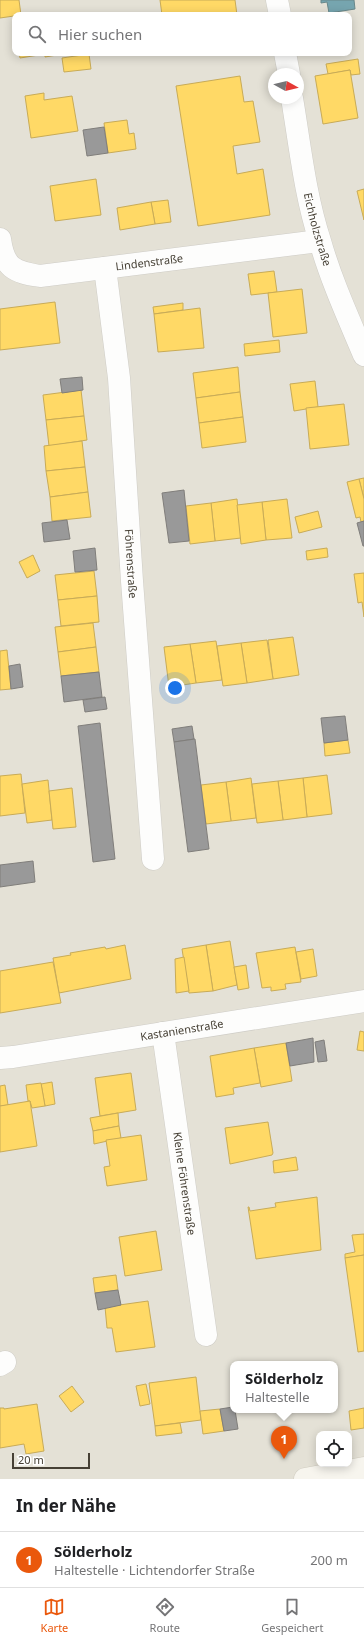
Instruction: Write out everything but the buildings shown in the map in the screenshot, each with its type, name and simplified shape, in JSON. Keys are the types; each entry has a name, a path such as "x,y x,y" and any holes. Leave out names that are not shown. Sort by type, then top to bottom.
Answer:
{"main road":[{"path":"305,1479 364,1468"}],"street":[{"path":"277,0 279,12"},
{"path":"286,56 288,68"},
{"name":"Eichholzstraße","path":"293,104 305,181 319,241 334,284 364,355"},
{"name":"Lindenstraße","path":"0,239 1,248 8,264 20,273 40,276 319,241"},
{"name":"Föhrenstraße","path":"105,268 118,378 132,589 153,860"},
{"name":"Kastanienstraße","path":"0,1058 364,1001"},
{"name":"Kleine Föhrenstraße","path":"163,1033 206,1335"}],"shaded area":[{"path":"0,0 364,0 364,1479 0,1479"}],"place":[{"name":"Sölderholz","path":"284,1459"}]}
